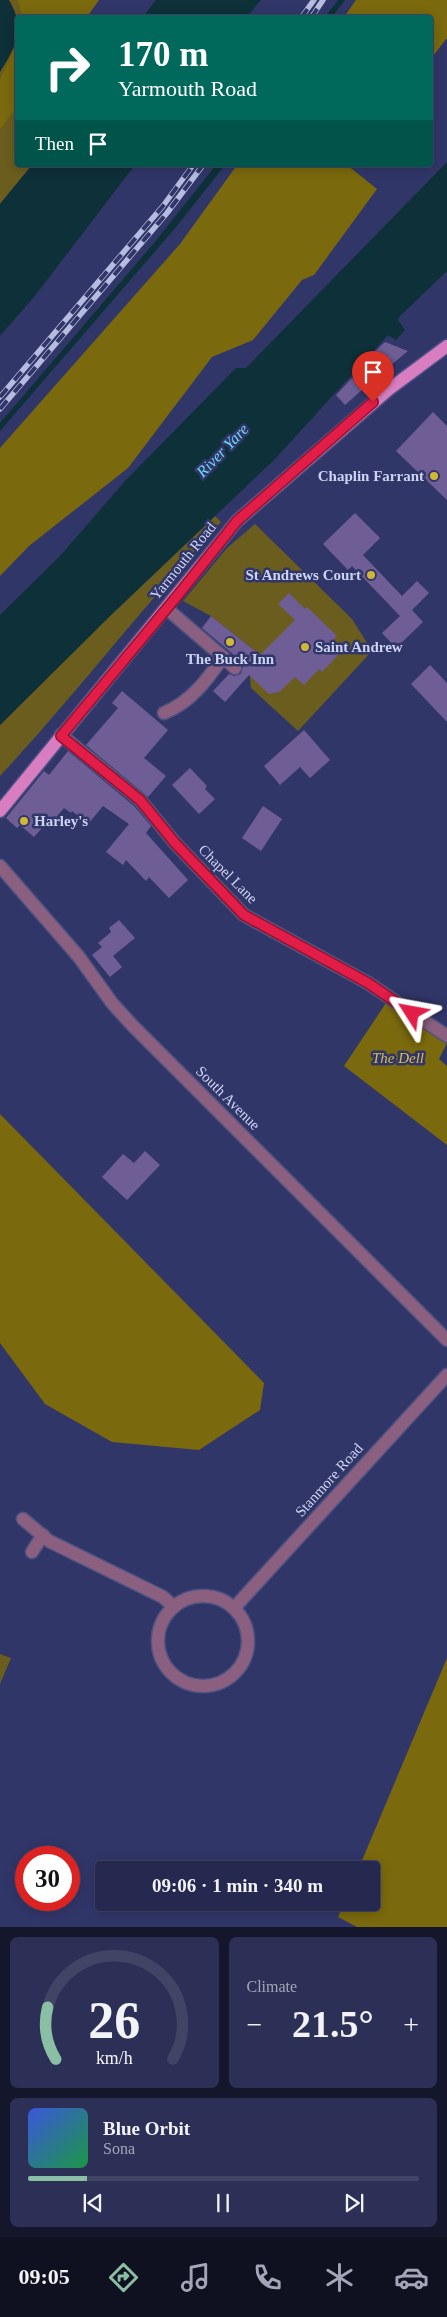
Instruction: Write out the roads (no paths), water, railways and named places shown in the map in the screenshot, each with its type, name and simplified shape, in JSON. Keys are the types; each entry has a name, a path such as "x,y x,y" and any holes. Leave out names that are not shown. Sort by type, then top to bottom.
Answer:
{"main road":[{"name":"Yarmouth Road","path":"0,811 237,521 388,390 447,346"}],"street":[{"path":"166,608 236,668"},
{"path":"164,713 176,708 191,697 210,676 223,657"},
{"name":"Chapel Lane","path":"61,736 140,800 175,843 244,915 368,983 447,1036"},
{"name":"South Avenue","path":"0,866 79,957 112,1003 132,1025 447,1340"},
{"name":"Stanmore Road","path":"234,1608 447,1375"},
{"path":"23,1519 49,1541 163,1597 174,1607"},
{"path":"32,1552 43,1535"},
{"path":"204,1596 221,1600 234,1608 244,1620 248,1636 247,1652 239,1668 228,1679 216,1684 198,1686 181,1680 168,1669 160,1654 158,1640 163,1622 174,1607 186,1600 204,1596"}],"water":[{"path":"0,0 9,0 16,15 15,42 11,54 0,72"},
{"path":"156,0 261,0 249,15 145,15"},
{"path":"338,0 345,0 334,15 327,15"},
{"name":"River Yare","path":"447,162 447,271 400,316 398,320 405,330 396,340 388,335 275,459 110,616 0,725 0,615 60,556 125,481 236,368 246,368"},
{"path":"30,167 133,167 34,297 0,336 0,204"},
{"path":"214,167 223,167 177,226 0,431 0,423 154,243"}],"railway":[{"path":"303,15 314,0"},
{"path":"313,15 323,0"},
{"path":"0,397 163,206 192,167"},
{"path":"0,409 167,213 202,167"}],"place":[{"name":"Chaplin Farrant","path":"434,476"},
{"name":"St Andrews Court","path":"371,575"},
{"name":"The Buck Inn","path":"230,642"},
{"name":"Saint Andrew","path":"305,647"},
{"name":"Harley's","path":"24,821"}],"park label":[{"name":"The Dell","path":"398,1058"}]}
